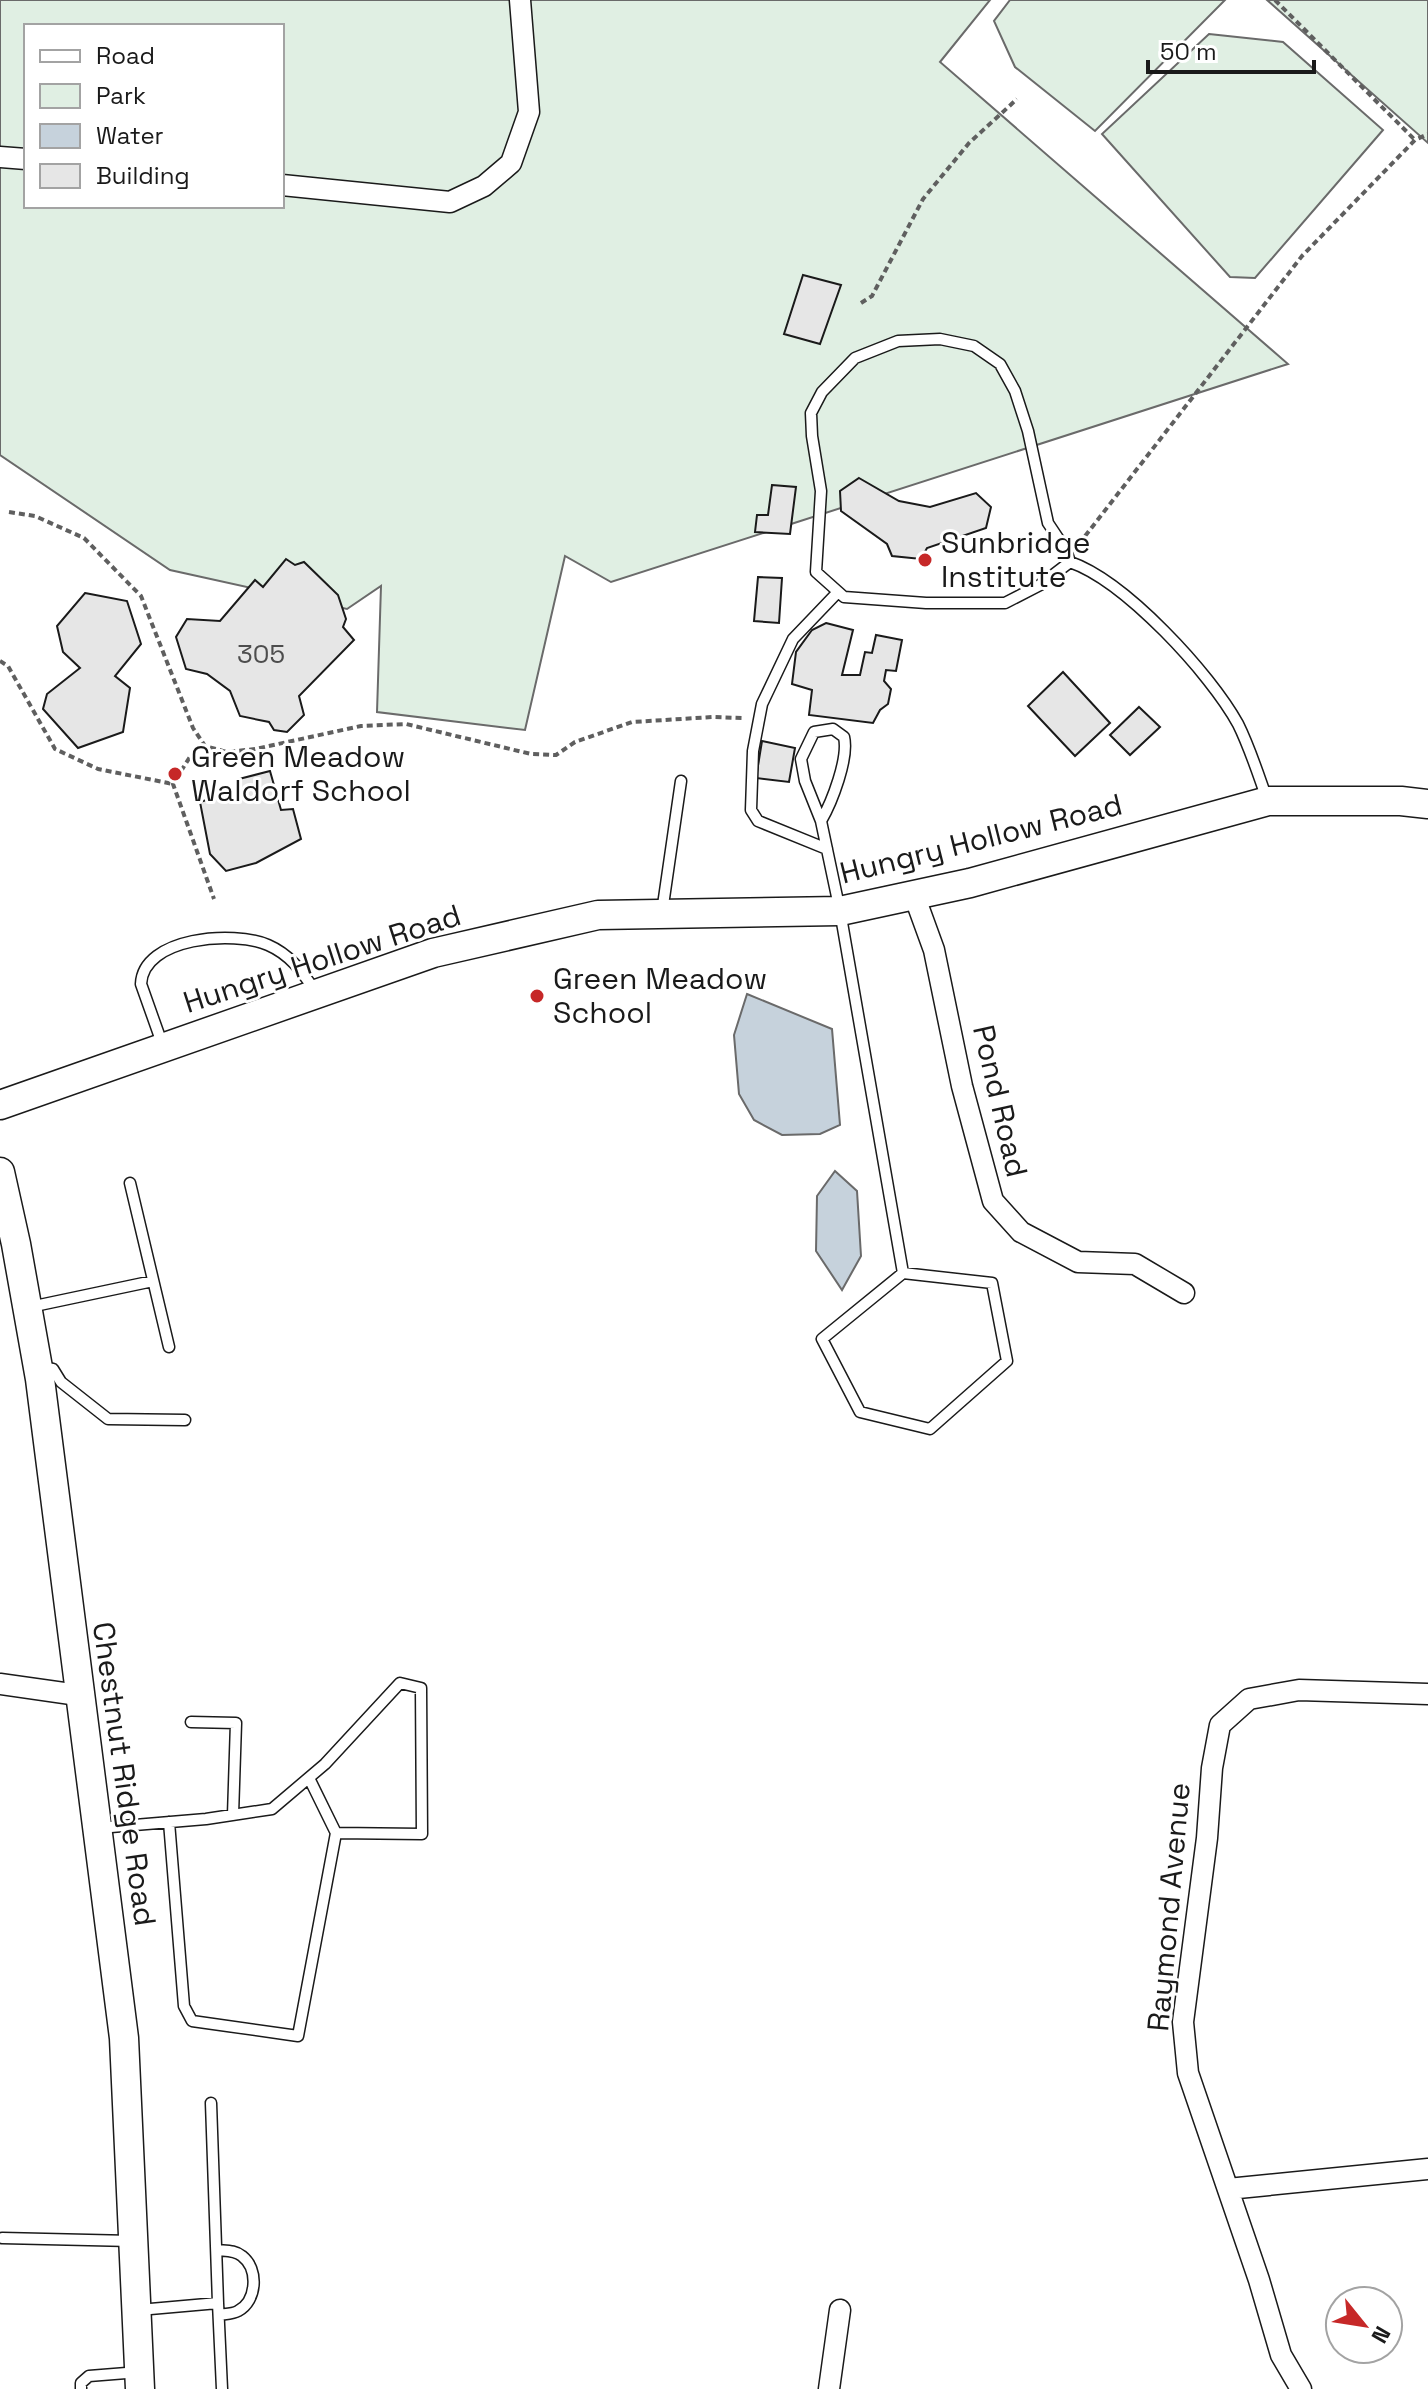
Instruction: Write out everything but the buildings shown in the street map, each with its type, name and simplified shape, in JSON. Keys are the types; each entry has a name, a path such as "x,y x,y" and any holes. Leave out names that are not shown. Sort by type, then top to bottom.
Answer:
{"street":[{"path":"284,185 450,202 484,186 511,163 529,112 520,0"},
{"path":"0,157 24,159"},
{"name":"Hungry Hollow Road","path":"0,1105 433,953 598,915 840,911 970,883 1268,801 1401,801 1428,804"},
{"name":"Pond Road","path":"914,895 934,950 962,1086 993,1201 1021,1232 1078,1262 1135,1264 1184,1293"},
{"name":"Chestnut Ridge Road","path":"0,1172 38,1366 124,2038 140,2380"},
{"path":"0,1684 78,1695"},
{"name":"Raymond Avenue","path":"1301,2389 1281,2355 1188,2073 1183,2022 1207,1838 1212,1768 1220,1725 1249,1699 1299,1690 1428,1694"},
{"path":"1228,2189 1428,2169"},
{"path":"829,2389 840,2310"}],"lane":[{"path":"940,339 974,346 1000,364 1015,391 1028,431 1048,523 1066,550 1070,562 1040,585 1005,603 844,597 816,572 821,491 811,413 822,392 855,358 898,341 940,339"},
{"path":"1070,562 1083,566 1123,595 1203,673 1238,726 1268,801"},
{"path":"827,849 758,821 751,810 753,751 762,704 793,639 838,592"},
{"path":"821,821 829,806 847,748 844,737 833,729 814,732 801,759 805,781 821,821 840,911 903,1273"},
{"path":"662,914 681,781"},
{"path":"164,1047 141,984 142,974 155,957 178,947 207,939 236,936 254,940 292,960 317,993"},
{"path":"130,1183 169,1347"},
{"path":"903,1273 992,1283 1007,1361 930,1429 860,1412 822,1339 903,1273"},
{"path":"27,1308 153,1281"},
{"path":"38,1366 53,1369 61,1382 108,1419 185,1420"},
{"path":"97,1828 272,1809 309,1778 400,1683 421,1688 422,1834 336,1833"},
{"path":"191,1722 236,1723 233,1815"},
{"path":"169,1822 184,2006 192,2021 298,2036 336,1833 309,1778"},
{"path":"211,2103 222,2389"},
{"path":"2,2238 134,2241"},
{"path":"217,2250 234,2251 243,2256 251,2268 255,2285 250,2298 239,2311 219,2315"},
{"path":"137,2310 218,2303"},
{"path":"81,2389 81,2383 89,2376 140,2380"}],"path":[{"path":"1275,0 1415,140"},
{"path":"861,303 872,296 923,199 969,143 1017,99"},
{"path":"1079,544 1302,256 1415,140 1428,134"},
{"path":"9,512 35,516 84,538 141,596 193,728 205,746 227,752 255,749 361,726 406,724 531,754 556,755 575,742 632,722 713,717 759,721"},
{"path":"0,661 8,666 55,749 98,769 173,784"},
{"path":"173,784 193,752 205,746"},
{"path":"173,784 214,899"}],"green space":[{"path":"0,0 990,0 940,62 1288,364 611,582 565,556 525,730 377,712 381,586 347,609 170,570 0,455"},
{"path":"1010,0 1225,0 1095,131 1015,67 994,21"},
{"path":"1267,0 1428,0 1428,143"},
{"path":"1209,34 1283,42 1383,130 1255,278 1230,277 1102,134"}],"water":[{"path":"747,994 832,1029 840,1125 820,1134 782,1135 754,1120 739,1094 734,1035"},
{"path":"835,1171 857,1191 861,1256 842,1290 816,1251 817,1196"}],"place":[{"name":"Sunbridge Institute","path":"925,560"},
{"name":"Green Meadow Waldorf School","path":"175,774"},
{"name":"Green Meadow School","path":"537,996"}]}
